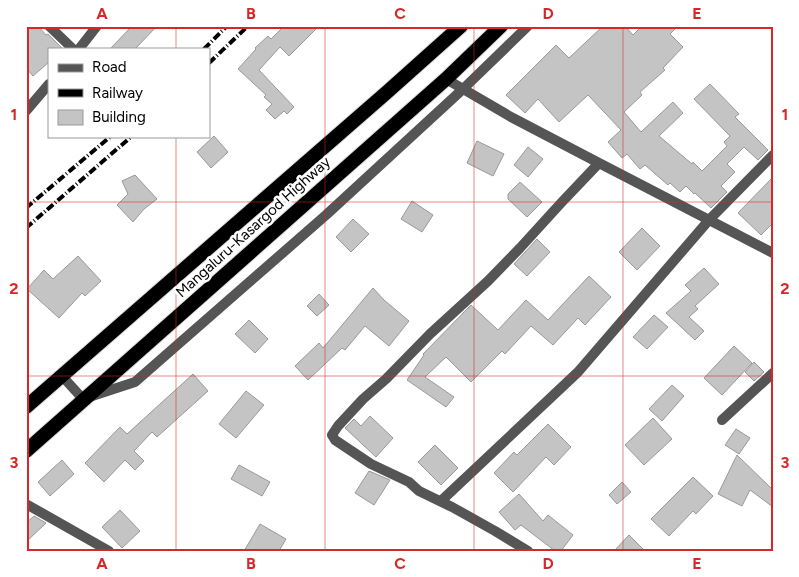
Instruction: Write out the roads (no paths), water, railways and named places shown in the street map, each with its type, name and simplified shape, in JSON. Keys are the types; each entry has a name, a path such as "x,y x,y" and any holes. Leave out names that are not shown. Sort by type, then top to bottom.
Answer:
{"highway":[{"name":"Mangaluru-Kasargod Highway","path":"26,407 461,26"},
{"name":"Mangaluru-Kasargod Highway","path":"26,451 446,79 501,26"}],"street":[{"path":"49,26 72,48"},
{"path":"79,48 97,26"},
{"path":"62,376 83,400 135,382 326,215 463,89 528,26"},
{"path":"446,79 511,117 773,253"},
{"path":"26,111 48,85"},
{"path":"441,501 578,372 708,220 773,155"},
{"path":"528,551 419,490 409,482 354,454 335,440 332,435 363,399 488,281 599,163"},
{"path":"722,420 773,372"},
{"path":"26,504 109,551"}],"railway":[{"path":"205,48 227,26"},
{"path":"210,62 248,26"},
{"path":"26,208 109,138"},
{"path":"26,228 130,138"}]}
